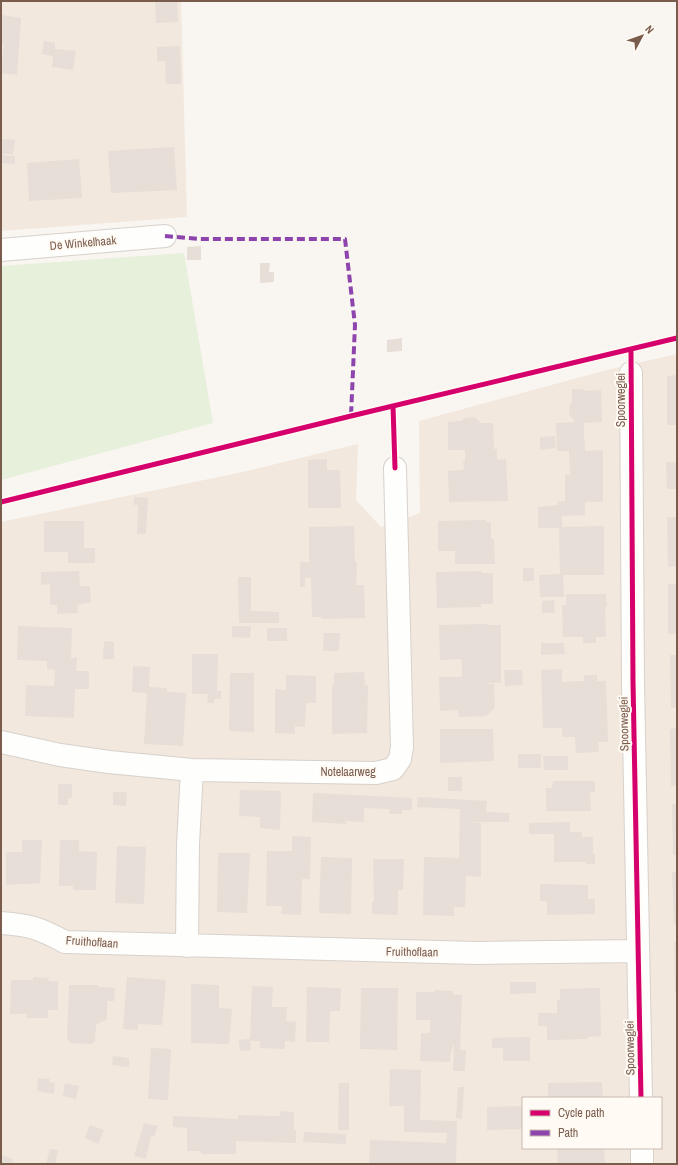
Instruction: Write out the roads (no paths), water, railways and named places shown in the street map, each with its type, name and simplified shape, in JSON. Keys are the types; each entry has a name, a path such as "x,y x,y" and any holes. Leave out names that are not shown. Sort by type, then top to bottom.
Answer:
{"street":[{"name":"De Winkelhaak","path":"1,250 165,236"},
{"name":"Spoorweglei","path":"631,373 633,682 641,1097"},
{"name":"Notelaarweg","path":"1,742 60,755 109,762 192,770 376,773 393,769 400,759 402,747 395,468"},
{"path":"187,946 188,844 192,770"},
{"name":"Fruithoflaan","path":"1,923 20,924 41,929 64,942 476,953 638,951"},
{"path":"642,1149 642,1164"}]}
